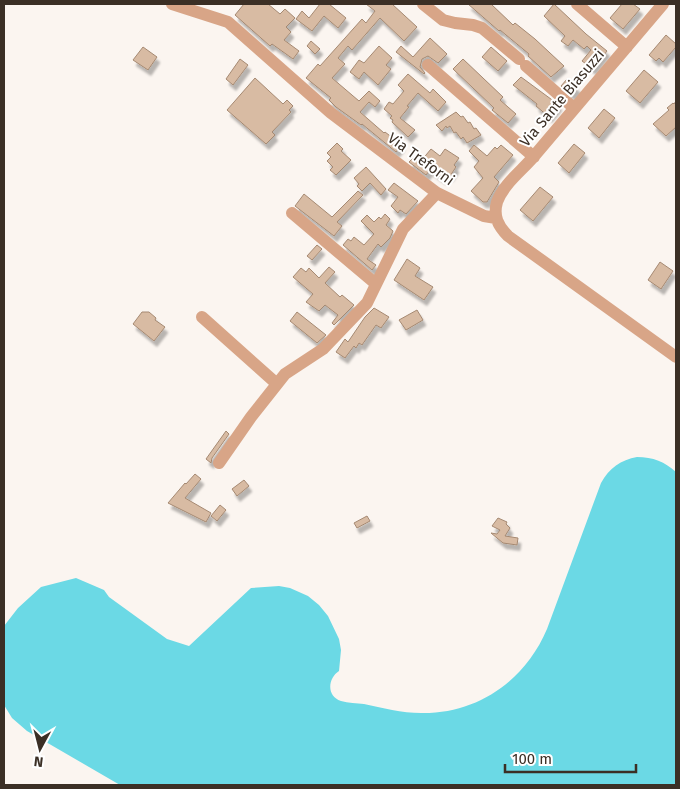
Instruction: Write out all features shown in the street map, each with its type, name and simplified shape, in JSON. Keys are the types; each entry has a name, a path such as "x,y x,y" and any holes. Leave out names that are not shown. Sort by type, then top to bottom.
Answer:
{"street":[{"name":"Via Treforni","path":"172,4 228,22 332,113 437,193 484,216 496,218"},
{"path":"423,4 443,20 455,24 474,25 482,28 574,108"},
{"path":"576,4 627,47"},
{"name":"Via Sante Biasuzzi","path":"496,218 497,205 505,188 534,157 663,4"},
{"path":"428,65 534,157"},
{"path":"219,462 251,417 281,380 329,344 367,303 403,229 437,193"},
{"path":"292,213 376,284"},
{"path":"496,218 500,228 508,236 676,357"},
{"path":"202,317 281,380"}],"water":[{"path":"637,457 658,461 668,465 676,472 676,785 120,785 27,731 12,718 4,705 4,626 18,608 41,587 76,578 104,590 109,597 167,639 189,646 251,588 279,586 290,588 308,596 319,605 328,616 339,639 341,650 339,671 335,674 330,687 336,699 392,710 421,713 442,712 480,701 512,679 538,648 547,629 601,483 616,466 626,460"}],"building":[{"path":"244,4 268,4 280,14 285,9 295,18 286,27 291,32 284,40 299,51 293,59 272,44 270,46 235,15"},
{"path":"320,4 329,4 346,18 338,28 324,16 312,31 296,19 302,11 309,18"},
{"path":"366,4 392,4 417,27 404,41 380,18 352,50 348,46 338,58 345,64 332,78 359,101 369,91 380,101 375,107 369,102 360,112 384,133 402,145 396,152 362,124 336,107 329,100 331,98 306,78 318,64 320,66 362,19 366,23 375,11"},
{"path":"468,4 491,4 513,25 515,23 535,39 564,66 551,77 528,56 529,54"},
{"path":"554,4 607,51 593,69 582,61 591,50 587,46 584,49 573,40 568,46 561,41 565,36 544,16"},
{"path":"622,4 633,4 640,9 623,29 610,18"},
{"path":"666,35 676,44 676,47 663,62 659,58 656,61 649,55"},
{"path":"430,38 447,54 438,63 428,56 422,59 420,67 424,74 396,52 401,46 413,57"},
{"path":"311,41 320,49 315,54 307,46"},
{"path":"379,46 392,58 386,65 391,69 378,85 364,72 359,79 350,72 359,60 364,63"},
{"path":"143,47 157,57 148,70 133,60"},
{"path":"491,47 507,61 498,71 482,57"},
{"path":"240,59 248,65 233,85 226,79"},
{"path":"463,59 503,97 500,100 516,114 508,123 492,110 494,108 453,69"},
{"path":"644,70 658,82 640,103 626,91"},
{"path":"408,74 430,93 433,89 446,102 438,111 418,93 400,118 415,130 408,137 392,122 393,120 390,118 392,116 384,109 389,102 393,104 404,91 398,85"},
{"path":"521,77 559,105 549,117 536,106 537,104 513,85"},
{"path":"255,78 283,104 287,100 293,106 289,110 291,112 272,132 275,135 266,144 227,110"},
{"path":"567,79 578,88 572,95 561,86"},
{"path":"676,101 676,127 666,136 653,124"},
{"path":"604,109 615,118 599,138 588,128"},
{"path":"456,112 461,117 463,116 468,123 470,122 481,135 467,143 463,137 461,139 456,132 454,133 450,126 447,128 446,126 442,131 436,125"},
{"path":"337,143 343,149 341,151 351,160 336,175 330,170 333,167 327,161 331,157 327,153"},
{"path":"574,144 585,153 569,173 558,163"},
{"path":"474,145 487,156 495,147 497,149 501,145 513,155 494,177 499,182 487,202 483,202 471,191 483,178 474,167 479,161 469,151"},
{"path":"431,149 440,156 445,149 459,158 450,176 447,174 443,179 430,170 426,175 409,162 415,156 421,161"},
{"path":"366,167 386,189 381,195 370,183 362,191 357,186 359,184 354,178"},
{"path":"394,183 418,201 406,214 400,210 398,213 391,206 398,197 388,190"},
{"path":"540,187 553,197 533,221 520,210"},
{"path":"358,191 363,195 337,222 342,226 334,236 295,206 304,194 332,217"},
{"path":"385,214 390,219 386,225 393,231 390,238 381,247 378,244 367,259 376,265 372,270 343,245 348,239 351,241 354,237 364,245 374,234 361,221 367,215 374,222 379,217 381,219"},
{"path":"317,245 322,249 312,260 307,256"},
{"path":"407,259 420,268 415,276 433,287 424,300 394,280"},
{"path":"660,262 673,271 661,289 648,280"},
{"path":"329,267 335,272 325,283 340,297 342,295 354,305 334,325 332,323 338,315 325,305 319,311 306,302 313,294 293,277 301,268 306,272 309,268 319,278"},
{"path":"374,308 389,317 381,328 376,325 362,345 359,343 356,348 354,346 345,358 336,352 345,339 348,342 365,317"},
{"path":"417,310 423,320 406,330 399,320"},
{"path":"142,312 149,312 156,318 155,320 165,327 154,341 133,324"},
{"path":"297,312 326,335 317,343 290,321"},
{"path":"226,431 229,434 212,458 211,463 206,459"},
{"path":"195,474 201,479 185,498 211,513 206,522 168,503"},
{"path":"244,480 249,486 237,496 232,489"},
{"path":"220,505 226,510 217,521 211,516"},
{"path":"367,516 370,521 357,528 354,523"},
{"path":"498,518 507,522 506,524 510,528 505,536 518,538 517,545 503,543 491,533 497,534 500,530 492,526"}]}
